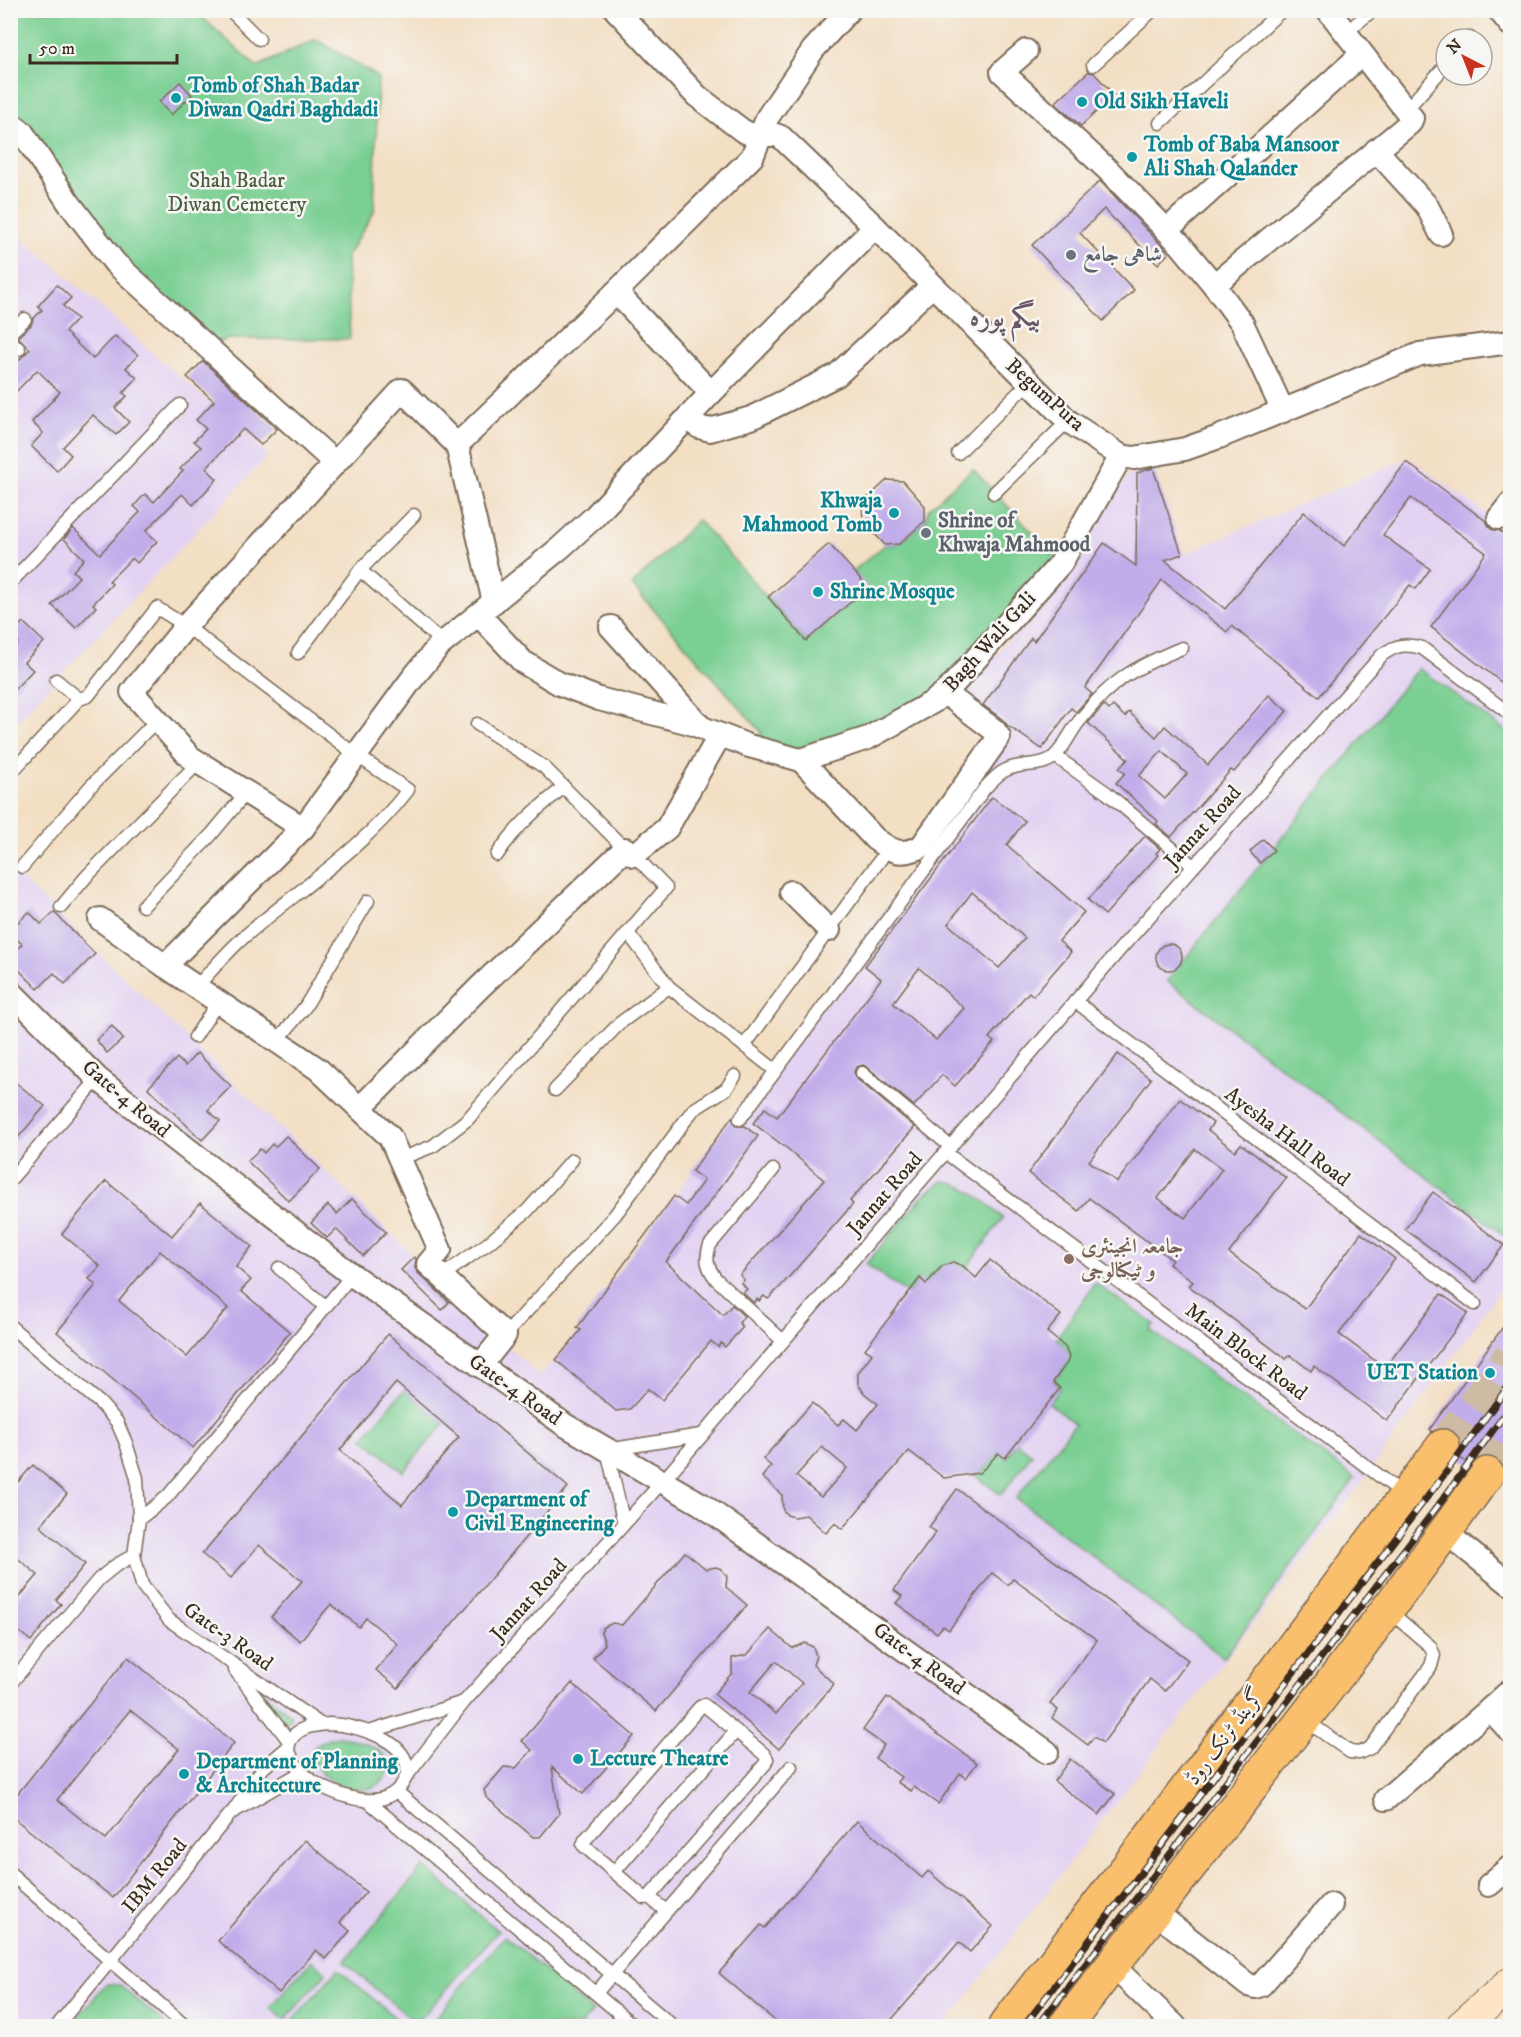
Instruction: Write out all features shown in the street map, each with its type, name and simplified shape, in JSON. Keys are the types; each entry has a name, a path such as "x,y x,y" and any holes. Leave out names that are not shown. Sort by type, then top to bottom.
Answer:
{"main road":[{"name":"گرینڈ ٹرنک روڈ","path":"1005,2026 1443,1446"},
{"path":"1065,2026 1215,1835 1487,1474"},
{"path":"1177,1801 1215,1835"}],"street":[{"name":"BegumPura","path":"616,10 697,96 743,131 750,134 781,137 875,227 1068,421 1121,456"},
{"path":"457,446 752,157 767,118 813,50 849,10"},
{"path":"1214,285 1410,123 1412,118 1328,10"},
{"path":"1499,10 1510,24"},
{"path":"1026,51 1002,72 1109,171 1167,230 1214,285 1242,323 1283,411"},
{"path":"1167,230 1362,54"},
{"path":"10,123 22,132 69,203 116,263 335,464"},
{"path":"1376,150 1427,206 1441,234"},
{"path":"165,966 303,828 412,679 443,643 560,548 592,518 711,393 875,227"},
{"path":"688,417 699,427 710,430 751,418 837,375 932,286"},
{"path":"616,292 711,393"},
{"path":"1121,456 1134,458 1185,448 1283,411 1420,354 1510,342"},
{"path":"303,828 190,757 132,692 186,626 402,390 457,446 486,609 523,662 560,684 599,699 801,760 875,839 888,849 907,853 921,847 999,737 994,730 945,693"},
{"name":"Bagh Wali Gali","path":"801,760 868,738 945,693 1061,564 1121,456"},
{"path":"611,627 711,731"},
{"path":"360,1108 480,987 629,852 667,828 711,731"},
{"path":"791,892 829,930"},
{"path":"100,919 165,966 318,1069 390,1137 440,1250 428,1264 505,1335 480,1366"},
{"name":"Gate-4 Road","path":"10,991 98,1079 352,1275 565,1425 710,1511 1047,1752"},
{"path":"1445,1532 1510,1584"},
{"path":"1386,1799 1510,1691"},
{"path":"1490,1709 1510,1731"},
{"path":"1489,1885 1510,1867"},
{"path":"1155,1912 1248,1985 1255,1987 1261,1985 1331,1905"},
{"path":"1113,1965 1175,2026"},
{"path":"1462,2026 1510,1984"}],"lane":[{"path":"230,10 259,39"},
{"path":"1093,65 1153,10"},
{"path":"1160,123 1282,10"},
{"path":"1345,33 1373,10"},
{"path":"1405,111 1434,78"},
{"path":"10,333 25,319"},
{"path":"958,453 1029,382"},
{"path":"10,583 180,405"},
{"path":"994,493 1068,421"},
{"path":"298,653 360,570 414,515"},
{"path":"360,570 443,643"},
{"path":"10,774 79,699 88,696 157,608 186,626 356,755 408,790 390,814 304,890 243,938 196,987"},
{"name":"Jannat Road","path":"406,1777 464,1702 662,1482 1075,1001 1382,656 1391,648 1400,645 1422,648 1510,714"},
{"path":"740,1119 985,788 1004,770 1044,763 1055,756 1080,719 1103,691 1144,664 1182,648"},
{"path":"56,680 79,699"},
{"path":"22,867 89,788 157,720"},
{"path":"400,1159 433,1146 468,1119 666,888 544,767 477,724"},
{"path":"1055,756 1107,793 1193,866"},
{"path":"62,907 86,877 198,763"},
{"path":"497,855 526,818 564,787"},
{"path":"143,906 211,835 246,793"},
{"path":"744,1047 888,849"},
{"path":"277,1041 305,1007 368,901"},
{"path":"628,933 669,987 775,1070"},
{"path":"555,1090 620,1023 669,987"},
{"name":"Ayesha Hall Road","path":"1075,1001 1475,1304"},
{"path":"195,1037 218,1002"},
{"name":"Main Block Road","path":"862,1073 949,1150 1407,1496"},
{"path":"505,1335 615,1215 693,1110 726,1089 735,1076"},
{"path":"10,1180 98,1079"},
{"path":"442,1276 487,1244 527,1211 572,1160"},
{"path":"772,1170 710,1245 706,1256 708,1267 716,1279 783,1341"},
{"path":"279,1268 325,1306"},
{"path":"139,1519 167,1497 352,1275"},
{"name":"Gate-3 Road","path":"10,1326 100,1403 117,1422 137,1478 139,1519 135,1555 142,1585 169,1620 320,1724"},
{"path":"624,1524 607,1450 701,1435"},
{"path":"10,1684 99,1579 115,1566 135,1555"},
{"path":"1304,1718 1350,1752 1359,1753 1370,1748 1431,1666 1434,1655 1430,1646 1386,1609"},
{"path":"229,1662 289,1744 290,1756 302,1772 319,1785 336,1794 368,1801 385,1798 396,1791 406,1777 407,1767 403,1757 385,1741 369,1732 342,1725 320,1724 304,1728 296,1733 289,1744 263,1768 231,1813"},
{"path":"369,1732 464,1702"},
{"path":"649,1897 767,1759 764,1754 704,1705 585,1840 584,1845 644,1898 649,1897 666,1911"},
{"path":"614,1872 736,1731"},
{"path":"596,1993 791,1767"},
{"name":"IBM Road","path":"57,2026 231,1813 302,1772"},
{"path":"396,1791 673,2026"},
{"path":"368,1801 634,2026"},
{"path":"10,1873 185,2026"}],"shaded area":[{"path":"11,228 269,455 11,727"},
{"name":"جامعہ انجینئری و ٹیکنالوجی","path":"1409,458 1510,530 1510,1277 1360,1485 944,2026 11,2026 10,868 540,1377 580,1330 577,1328 1012,735 960,695 1072,570 1127,476 1153,467 1184,554"}],"green space":[{"name":"Shah Badar Diwan Cemetery","path":"11,11 195,11 257,67 316,39 378,77 374,212 347,256 350,339 228,339 211,346 122,259 11,118"},
{"name":"Shrine of Khwaja Mahmood","path":"973,469 1061,563 950,688 801,760 749,746 762,733 632,585 698,520 806,641 867,587 853,571 885,545 899,544 925,521 929,508"},
{"path":"1418,668 1510,734 1510,1235 1508,1238 1167,981"},
{"path":"943,1181 968,1190 1003,1218 966,1269 954,1263 943,1266 926,1284 919,1279 908,1294 866,1264 924,1195"},
{"path":"1095,1283 1154,1324 1150,1330 1355,1478 1224,1658 1016,1498 1075,1424 1049,1403 1060,1388 1053,1382 1065,1365 1068,1355 1056,1339"},
{"path":"404,1390 444,1424 403,1472 363,1438"},
{"path":"1017,1443 1032,1454 1001,1495 973,1474 983,1470 998,1453 1006,1458"},
{"path":"252,1684 290,1714 292,1718 282,1723"},
{"path":"339,1737 367,1744 383,1755 389,1766 386,1777 376,1786 361,1789 343,1787 324,1775 314,1762 314,1747 328,1739"},
{"path":"423,1866 498,1931 422,2017 411,2019 344,1962"},
{"path":"505,1936 593,2012 580,2026 431,2026 430,2024"},
{"path":"312,1960 326,1973 285,2020 270,2008"},
{"path":"338,1969 405,2026 288,2026"},
{"path":"106,1984 119,1985 168,2026 70,2026"}],"building":[{"name":"Old Sikh Haveli","path":"1088,72 1094,73 1114,95 1081,126 1055,103"},
{"name":"Tomb of Shah Badar Diwan Qadri Baghdadi","path":"180,82 192,95 171,115 159,102"},
{"name":"شاہی جامع","path":"1100,181 1169,253 1158,264 1104,209 1080,233 1134,290 1103,321 1032,245"},
{"path":"57,285 71,298 63,306 77,319 65,332 93,359 115,336 138,355 126,368 137,378 123,393 127,396 115,408 129,422 116,435 93,415 63,447 71,455 57,471 31,446 43,433 32,422 60,392 37,370 10,398 10,369 30,349 18,337 31,325 33,319 42,310 38,306"},
{"path":"203,361 277,429 261,445 243,429 206,468 217,479 193,505 182,494 146,531 157,541 137,563 132,558 109,581 112,584 93,604 96,607 76,628 52,605 79,577 73,571 84,559 64,539 73,528 100,554 140,512 134,506 145,494 154,502 183,471 180,469 201,447 194,441 206,429 196,420 214,401 187,377"},
{"path":"1406,462 1486,521 1491,529 1500,531 1510,539 1510,689 1431,627 1486,553 1411,498 1383,535 1430,569 1416,589 1410,585 1319,697 1232,626 1227,632 1162,580 1085,688 1092,694 1076,712 1071,708 1042,749 1008,726 983,705 1031,638 1034,641 1104,543 1136,566 1137,473 1153,468 1182,554 1165,560 1225,609 1304,512 1344,546"},
{"name":"Khwaja Mahmood Tomb","path":"887,480 903,481 925,506 925,521 899,544 885,545 863,521 862,503"},
{"name":"Shrine Mosque","path":"829,544 868,587 806,641 768,597"},
{"path":"23,622 44,642 24,662 33,670 10,694 10,649 12,650 18,643 10,636"},
{"path":"1269,695 1287,711 1234,772 1231,770 1171,837 1156,824 1158,821 1116,783 1125,773 1119,768 1128,759 1088,723 1104,705 1109,710 1113,706 1125,717 1129,712 1156,737 1165,726 1208,765","holes":["1162,751 1187,774 1165,799 1139,776"]},
{"path":"992,797 1025,821 1007,845 1084,912 1059,941 1071,952 1033,996 1029,992 989,1038 994,1042 955,1086 942,1075 914,1106 867,1067 863,1065 856,1067 854,1072 857,1079 915,1127 850,1201 853,1204 781,1286 768,1299 764,1296 754,1303 743,1293 747,1289 741,1283 744,1280 740,1275 824,1180 753,1123 765,1108 777,1117 881,979 865,966","holes":["972,892 1025,938 999,968 948,924","919,968 964,1008 936,1040 893,1003"]},
{"path":"1145,836 1160,849 1156,853 1158,855 1105,915 1088,900"},
{"path":"1263,839 1274,850 1260,863 1250,852"},
{"path":"29,912 41,924 54,912 95,954 65,984 54,973 38,989 12,963 16,959 12,954 22,944 10,933 10,930"},
{"path":"1169,944 1178,948 1182,957 1178,966 1169,970 1160,966 1156,957 1160,948"},
{"path":"112,1026 123,1039 107,1053 96,1040"},
{"path":"197,1053 231,1086 208,1110 220,1121 202,1140 148,1088 177,1058 185,1066"},
{"path":"1118,1054 1151,1079 1089,1161 1117,1182 1180,1099 1213,1123 1208,1130 1235,1151 1241,1144 1286,1178 1229,1253 1305,1309 1361,1233 1395,1259 1339,1334 1385,1368 1441,1294 1468,1313 1387,1421 1314,1366 1311,1371 1290,1355 1286,1359 1189,1286 1193,1282 1169,1264 1172,1260 1089,1198 1079,1211 1028,1173","holes":["1195,1149 1222,1169 1185,1218 1158,1198"]},
{"path":"10,1078 45,1106 10,1147"},
{"path":"732,1117 736,1126 744,1126 758,1136 666,1262 723,1315 732,1305 744,1316 739,1323 743,1327 725,1347 721,1343 718,1347 711,1341 662,1400 648,1389 630,1409 616,1411 556,1360 581,1330 577,1328 674,1196 686,1205 704,1180 692,1171"},
{"path":"286,1136 320,1169 289,1201 247,1161 260,1149 264,1153 272,1144 275,1147"},
{"path":"106,1181 172,1236 200,1203 252,1246 236,1267 251,1280 241,1291 290,1332 193,1448 57,1332 96,1285 89,1279 100,1266 62,1234","holes":["160,1251 228,1308 187,1357 119,1301"]},
{"path":"1433,1192 1504,1245 1476,1282 1405,1229"},
{"path":"352,1199 386,1232 363,1256 336,1229 327,1238 311,1223 328,1205 337,1214"},
{"path":"414,1257 418,1273 449,1302 442,1310 401,1270"},
{"path":"990,1260 1061,1315 1047,1332 1065,1347 1069,1357 1053,1382 1060,1388 1005,1458 998,1453 979,1473 944,1478 909,1451 842,1529 835,1523 826,1533 806,1515 794,1517 787,1515 783,1510 782,1495 762,1477 771,1466 763,1459 812,1403 838,1425 844,1419 857,1430 878,1404 864,1393 858,1384 858,1373 872,1354 865,1349 920,1278 926,1284 942,1266 953,1262 963,1266 976,1278","holes":["822,1447 847,1468 821,1497 796,1476"]},
{"name":"UET Station","path":"1510,1317 1510,1466 1505,1473 1504,1466 1490,1455 1479,1457 1471,1465 1458,1457 1461,1449 1460,1439 1454,1431 1445,1427 1432,1432 1430,1429"},
{"name":"Department of Civil Engineering","path":"388,1334 568,1487 398,1688 376,1670 398,1644 366,1618 359,1627 331,1604 300,1641 271,1617 302,1581 259,1545 231,1578 202,1554","holes":["396,1383 459,1437 402,1505 340,1450"]},
{"path":"33,1465 67,1494 40,1526 85,1564 56,1600 61,1604 31,1641 10,1624 10,1608 38,1575 10,1552 10,1491"},
{"path":"957,1489 1188,1660 1165,1691 1150,1679 1103,1743 1094,1737 1088,1745 1052,1718 1058,1710 1050,1704 1097,1640 1013,1579 1008,1585 992,1573 949,1630 943,1626 937,1633 896,1603 902,1596 894,1590 936,1532 929,1527"},
{"path":"685,1552 706,1569 716,1567 721,1569 727,1576 726,1587 747,1605 656,1711 593,1658 605,1644 601,1632 604,1627 613,1623 622,1625"},
{"path":"770,1629 792,1648 805,1643 813,1647 816,1656 813,1665 834,1684 779,1749 714,1694 732,1673 732,1658 747,1655","holes":["776,1661 802,1683 776,1714 750,1692"]},
{"name":"Department of Planning & Architecture","path":"128,1657 234,1743 113,1898 10,1815 10,1803","holes":["130,1710 179,1749 106,1839 57,1800"]},
{"name":"Lecture Theatre","path":"572,1683 634,1736 583,1794 552,1767 559,1814 540,1837 533,1837 486,1797 484,1790 504,1767 516,1768 532,1750 522,1741"},
{"path":"887,1697 977,1763 966,1778 960,1773 938,1804 914,1787 911,1791 897,1782 901,1777 875,1758 884,1745 863,1730"},
{"path":"1070,1759 1115,1794 1099,1815 1054,1781"},
{"path":"857,1821 922,1878 928,1871 993,1926 970,1952 959,1942 886,2026 781,2026 719,1973 761,1925 765,1928"},
{"path":"305,1840 366,1892 340,1922 350,1931 326,1959 316,1950 279,1993 218,1941"}],"tunnel":[{"path":"1443,1446 1510,1356"},
{"path":"1487,1474 1510,1441"}],"railway":[{"path":"1024,2026 1444,1475 1510,1384"},
{"path":"1038,2026 1443,1499 1510,1407"}],"place":[{"name":"Tomb of Shah Badar Diwan Qadri Baghdadi","path":"176,98"},
{"name":"Old Sikh Haveli","path":"1082,102"},
{"name":"Tomb of Baba Mansoor Ali Shah Qalander","path":"1132,157"},
{"name":"شاہی جامع","path":"1071,255"},
{"name":"Khwaja Mahmood Tomb","path":"894,513"},
{"name":"Shrine of Khwaja Mahmood","path":"926,533"},
{"name":"Shrine Mosque","path":"818,592"},
{"name":"جامعہ انجینئری و ٹیکنالوجی","path":"1069,1259"},
{"name":"UET Station","path":"1490,1373"},
{"name":"Department of Civil Engineering","path":"453,1512"},
{"name":"Lecture Theatre","path":"578,1759"},
{"name":"Department of Planning & Architecture","path":"184,1774"}],"district":[{"name":"بیگم پورہ","path":"1005,318"}]}
